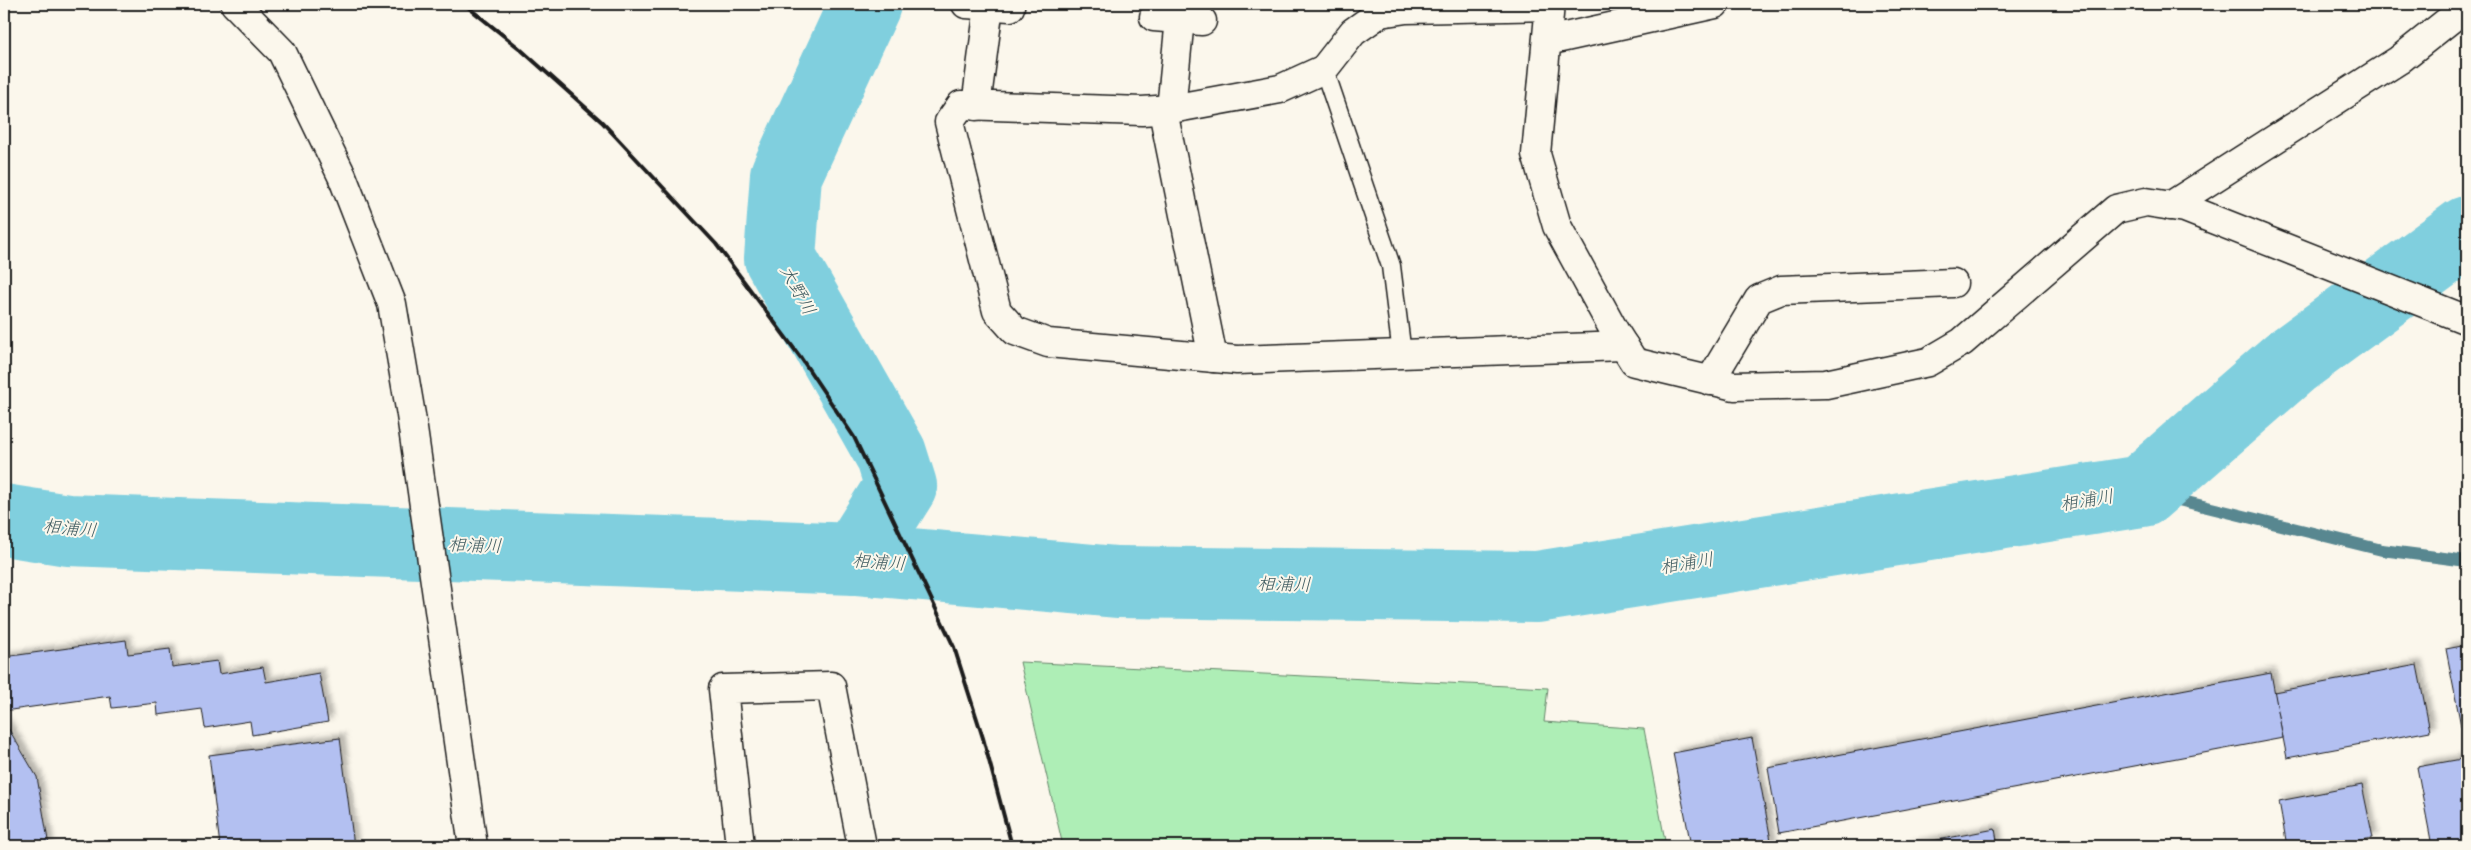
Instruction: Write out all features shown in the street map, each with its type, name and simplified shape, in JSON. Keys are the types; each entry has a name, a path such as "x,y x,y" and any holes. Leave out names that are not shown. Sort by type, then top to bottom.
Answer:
{"street":[{"path":"235,4 282,52 342,176 392,304 411,414 472,846"},
{"path":"1547,40 1715,4"},
{"path":"976,106 989,5"},
{"path":"1624,346 1237,360 1048,343 1015,331 997,311 949,122 962,105 1167,110 1280,89 1324,69 1353,32 1380,13 1406,9 1550,5 1536,154 1557,226 1634,362 1734,386 1826,384 1928,362 1962,342 2116,209 2146,202 2177,207 2467,320"},
{"path":"2177,207 2399,60 2467,6"},
{"path":"1179,19 1167,110 1214,358"},
{"path":"1710,381 1759,299 1781,290 1954,283"},
{"path":"740,846 724,689 831,686 862,846"}],"lane":[{"path":"1324,69 1391,266 1402,354"}],"green space":[{"path":"1020,662 1548,688 1544,722 1644,729 1666,846 1063,846"}],"building":[{"path":"126,640 128,654 170,649 172,667 217,661 219,674 263,667 266,682 319,673 328,722 252,735 250,721 205,728 202,709 158,715 157,703 112,708 110,696 4,711 4,657"},
{"path":"2467,645 2467,725 2461,726 2446,649"},
{"path":"2417,665 2430,731 2287,758 2274,692"},
{"path":"2271,673 2283,738 1779,833 1768,768"},
{"path":"4,721 37,777 49,846 4,846"},
{"path":"340,738 354,846 220,846 209,755"},
{"path":"1752,738 1772,846 1691,846 1673,753"},
{"path":"2467,758 2467,846 2432,846 2417,767"},
{"path":"2362,785 2373,838 2329,846 2287,846 2279,801"},
{"path":"1995,829 1998,846 1906,846"}],"waterway":[{"name":"大野川","path":"855,559 901,486 891,454 780,258 786,175 865,4"},
{"name":"相浦川","path":"4,520 68,530 855,559 1117,582 1537,587 2142,491 2290,362 2467,232"},
{"path":"2142,491 2382,550 2467,561"}],"railway":[{"path":"464,4 519,48 602,122 716,244 801,358 854,437 954,647 983,738 1012,846"}]}
